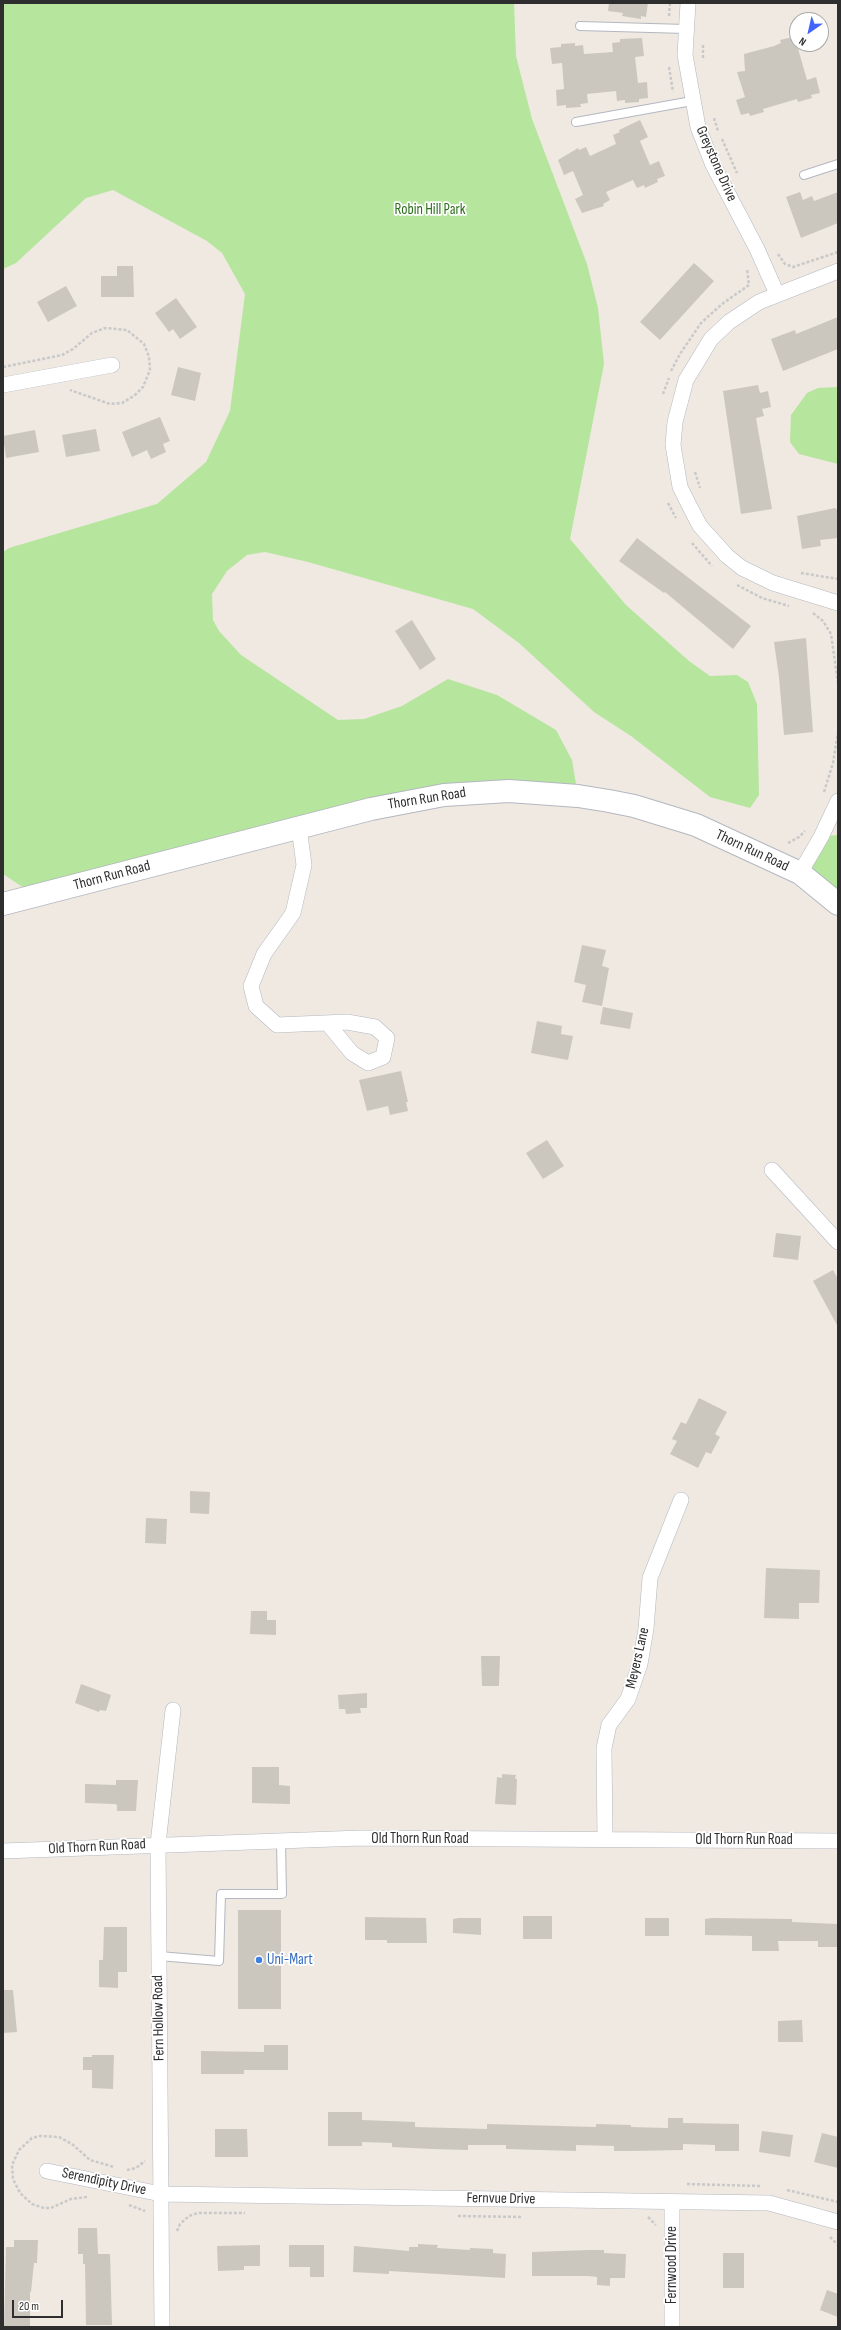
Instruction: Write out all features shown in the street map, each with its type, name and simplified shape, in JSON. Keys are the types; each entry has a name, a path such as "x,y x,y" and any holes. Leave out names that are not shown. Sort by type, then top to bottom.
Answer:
{"street":[{"name":"Greystone Drive","path":"688,3 685,55 692,101 698,127 713,165 757,249 777,294"},
{"path":"838,271 777,294 745,310 729,322 711,339 692,367 679,400 673,445 680,487 700,526 727,556 742,568 767,581 838,603"},
{"path":"3,384 112,365"},
{"name":"Thorn Run Road","path":"3,904 371,809 444,795 493,792 548,793 634,806 696,825 800,873 838,904"},
{"path":"800,873 821,837 838,800"},
{"path":"299,827 304,865 292,913 264,954 251,986 256,1006 278,1025 328,1024"},
{"path":"772,1170 838,1242"},
{"name":"Meyers Lane","path":"605,1840 604,1748 609,1725 628,1699 640,1664 646,1629 650,1578 681,1500"},
{"name":"Fern Hollow Road","path":"162,2327 158,1844 173,1710"},
{"name":"Old Thorn Run Road","path":"3,1851 158,1844 281,1842 361,1838 838,1841"},
{"name":"Serendipity Drive","path":"47,2170 162,2194"},
{"name":"Fernvue Drive","path":"162,2194 769,2203 838,2222"},
{"name":"Fernwood Drive","path":"672,2202 672,2327"}],"lane":[{"path":"580,26 686,29"},
{"path":"576,122 611,114 675,105 692,101"},
{"path":"804,175 838,164"},
{"path":"159,1956 219,1961 221,1894 282,1894 281,1842"}],"path":[{"path":"668,28 670,3"},
{"path":"703,40 703,61"},
{"path":"669,63 675,105"},
{"path":"712,111 740,180"},
{"path":"776,250 785,264 793,267 838,252"},
{"path":"663,394 674,363 693,333 710,314 749,285 750,279 746,266"},
{"path":"693,466 700,491"},
{"path":"796,572 838,579"},
{"path":"823,795 833,764 838,732"},
{"path":"788,843 799,837 806,828"},
{"path":"172,2231 178,2231 184,2219 198,2213 247,2213"},
{"path":"456,2216 524,2217"},
{"path":"643,2216 654,2222 656,2230"}],"green space":[{"name":"Robin Hill Park","path":"3,3 514,3 516,56 532,119 587,264 598,308 604,364 570,539 626,605 689,661 710,676 737,675 748,682 757,704 759,795 750,808 710,797 631,736 594,712 519,643 473,609 308,562 265,552 247,555 227,571 212,594 213,620 219,631 241,655 338,720 364,719 402,706 448,679 497,695 556,730 572,760 578,796 478,792 36,896 3,874 3,552 9,548 157,504 206,462 230,411 245,294 222,253 207,241 113,190 86,198 16,263 3,269"},
{"path":"838,387 838,464 799,454 790,442 791,415 807,393 818,388"},
{"path":"838,835 838,904 800,873 821,837"}],"building":[{"path":"609,3 648,3 646,17 641,16 641,19 622,16 623,13 608,11"},
{"path":"642,38 644,56 635,57 638,83 647,82 648,98 639,99 639,102 625,103 625,100 617,101 616,91 587,94 588,103 580,104 581,107 566,108 566,105 557,106 556,90 564,89 562,63 552,64 550,48 561,47 561,44 575,43 575,46 583,45 584,54 613,52 612,43 620,42 620,39"},
{"path":"789,38 789,52 799,52 807,80 816,77 820,93 811,95 812,98 798,102 797,99 763,109 764,112 750,116 749,113 741,115 736,100 745,97 737,72 745,71 744,54 774,46 781,43 780,40"},
{"path":"640,120 648,137 640,141 650,165 659,161 665,176 657,179 658,182 645,188 644,185 637,188 633,180 606,192 610,200 603,204 604,206 582,213 575,199 583,195 573,171 564,175 558,160 578,148 579,150 586,147 590,156 616,144 613,135 620,132 619,130"},
{"path":"800,192 803,200 812,196 814,201 838,192 838,223 801,238 786,197"},
{"path":"694,263 714,281 660,340 640,322"},
{"path":"117,266 133,266 134,297 101,297 101,276 117,276"},
{"path":"66,286 77,306 48,322 37,302"},
{"path":"176,298 197,327 180,339 173,329 169,332 155,313"},
{"path":"838,317 838,349 783,371 771,339 795,330 796,334"},
{"path":"178,367 201,373 195,401 171,395"},
{"path":"758,385 760,393 768,391 771,407 762,409 764,416 756,418 772,509 741,514 723,391"},
{"path":"160,417 170,441 163,444 166,452 151,459 147,450 132,457 122,432"},
{"path":"96,429 100,451 66,457 62,435"},
{"path":"35,430 39,452 6,458 3,436"},
{"path":"835,508 838,510 838,538 820,540 821,546 802,549 797,516"},
{"path":"637,538 751,626 733,649 665,592 664,593 619,561"},
{"path":"412,620 436,659 420,670 395,631"},
{"path":"806,638 813,732 784,735 779,677 774,642"},
{"path":"582,945 606,950 602,966 609,968 602,1006 582,1002 586,985 574,982"},
{"path":"603,1007 633,1013 630,1029 600,1024"},
{"path":"537,1021 562,1026 561,1034 573,1036 568,1060 531,1053"},
{"path":"401,1071 408,1102 406,1102 408,1111 390,1115 388,1106 367,1111 359,1080"},
{"path":"547,1140 564,1166 543,1179 526,1153"},
{"path":"776,1233 801,1236 798,1260 773,1257"},
{"path":"833,1270 838,1279 838,1327 813,1281"},
{"path":"699,1398 727,1412 715,1434 720,1437 711,1454 706,1452 698,1468 670,1454 677,1441 672,1439 681,1422 686,1424"},
{"path":"190,1491 210,1492 209,1514 190,1513"},
{"path":"146,1518 167,1519 166,1544 145,1543"},
{"path":"766,1568 820,1570 819,1603 799,1603 799,1619 764,1618"},
{"path":"251,1611 267,1611 267,1620 276,1620 276,1635 250,1634"},
{"path":"481,1656 500,1656 499,1686 482,1686"},
{"path":"81,1684 111,1695 106,1711 100,1710 99,1712 75,1703"},
{"path":"367,1693 367,1708 360,1708 361,1713 346,1714 345,1709 339,1709 338,1695"},
{"path":"252,1767 279,1767 279,1785 290,1786 290,1804 252,1803"},
{"path":"502,1774 516,1775 516,1805 495,1804 497,1777 502,1778"},
{"path":"116,1780 138,1780 136,1811 117,1811 117,1805 115,1804 85,1803 85,1784 116,1785"},
{"name":"Uni-Mart","path":"238,1910 281,1910 281,2009 238,2009"},
{"path":"523,1916 552,1916 552,1939 523,1939"},
{"path":"365,1917 426,1918 427,1943 387,1943 387,1940 365,1940"},
{"path":"481,1918 481,1935 453,1933 453,1919"},
{"path":"645,1918 669,1918 669,1936 645,1936"},
{"path":"705,1919 792,1919 792,1922 838,1924 838,1947 818,1947 818,1941 778,1941 779,1951 752,1951 752,1936 705,1935"},
{"path":"104,1927 127,1927 127,1972 118,1972 118,1988 99,1987 99,1960 103,1960"},
{"path":"3,1990 13,1990 17,2032 3,2033"},
{"path":"802,2020 803,2042 778,2042 778,2021"},
{"path":"264,2045 288,2045 288,2070 244,2070 244,2074 201,2074 201,2051 264,2052"},
{"path":"92,2055 114,2055 113,2089 92,2088 92,2070 83,2070 83,2057 92,2057"},
{"path":"328,2112 362,2112 362,2120 415,2122 415,2127 487,2129 487,2124 596,2127 596,2124 668,2128 668,2118 683,2118 683,2123 739,2124 739,2151 715,2151 715,2145 683,2144 683,2150 631,2151 614,2151 614,2146 576,2145 576,2151 506,2149 506,2145 468,2145 468,2150 432,2149 392,2147 392,2143 362,2142 362,2146 328,2146"},
{"path":"215,2129 247,2129 248,2157 215,2157"},
{"path":"762,2131 793,2135 790,2157 759,2152"},
{"path":"822,2133 838,2137 838,2168 814,2162"},
{"path":"78,2228 97,2228 98,2254 110,2254 112,2325 86,2325 85,2264 83,2264 83,2254 78,2254"},
{"path":"14,2240 38,2240 37,2263 34,2263 30,2292 30,2327 4,2327 6,2247 14,2247"},
{"path":"418,2244 438,2245 437,2248 470,2250 470,2248 493,2249 493,2253 506,2254 505,2278 389,2271 389,2274 353,2272 354,2246 409,2251 409,2247 418,2247"},
{"path":"260,2245 260,2266 244,2266 244,2270 218,2271 217,2246"},
{"path":"289,2245 324,2245 324,2277 310,2277 310,2267 289,2267"},
{"path":"604,2250 604,2253 626,2254 625,2278 610,2278 610,2286 597,2285 597,2277 532,2276 532,2252"},
{"path":"723,2253 744,2253 744,2288 723,2288"},
{"path":"827,2290 838,2294 838,2317 820,2310"}],"place":[{"name":"Uni-Mart","path":"259,1960"}]}
